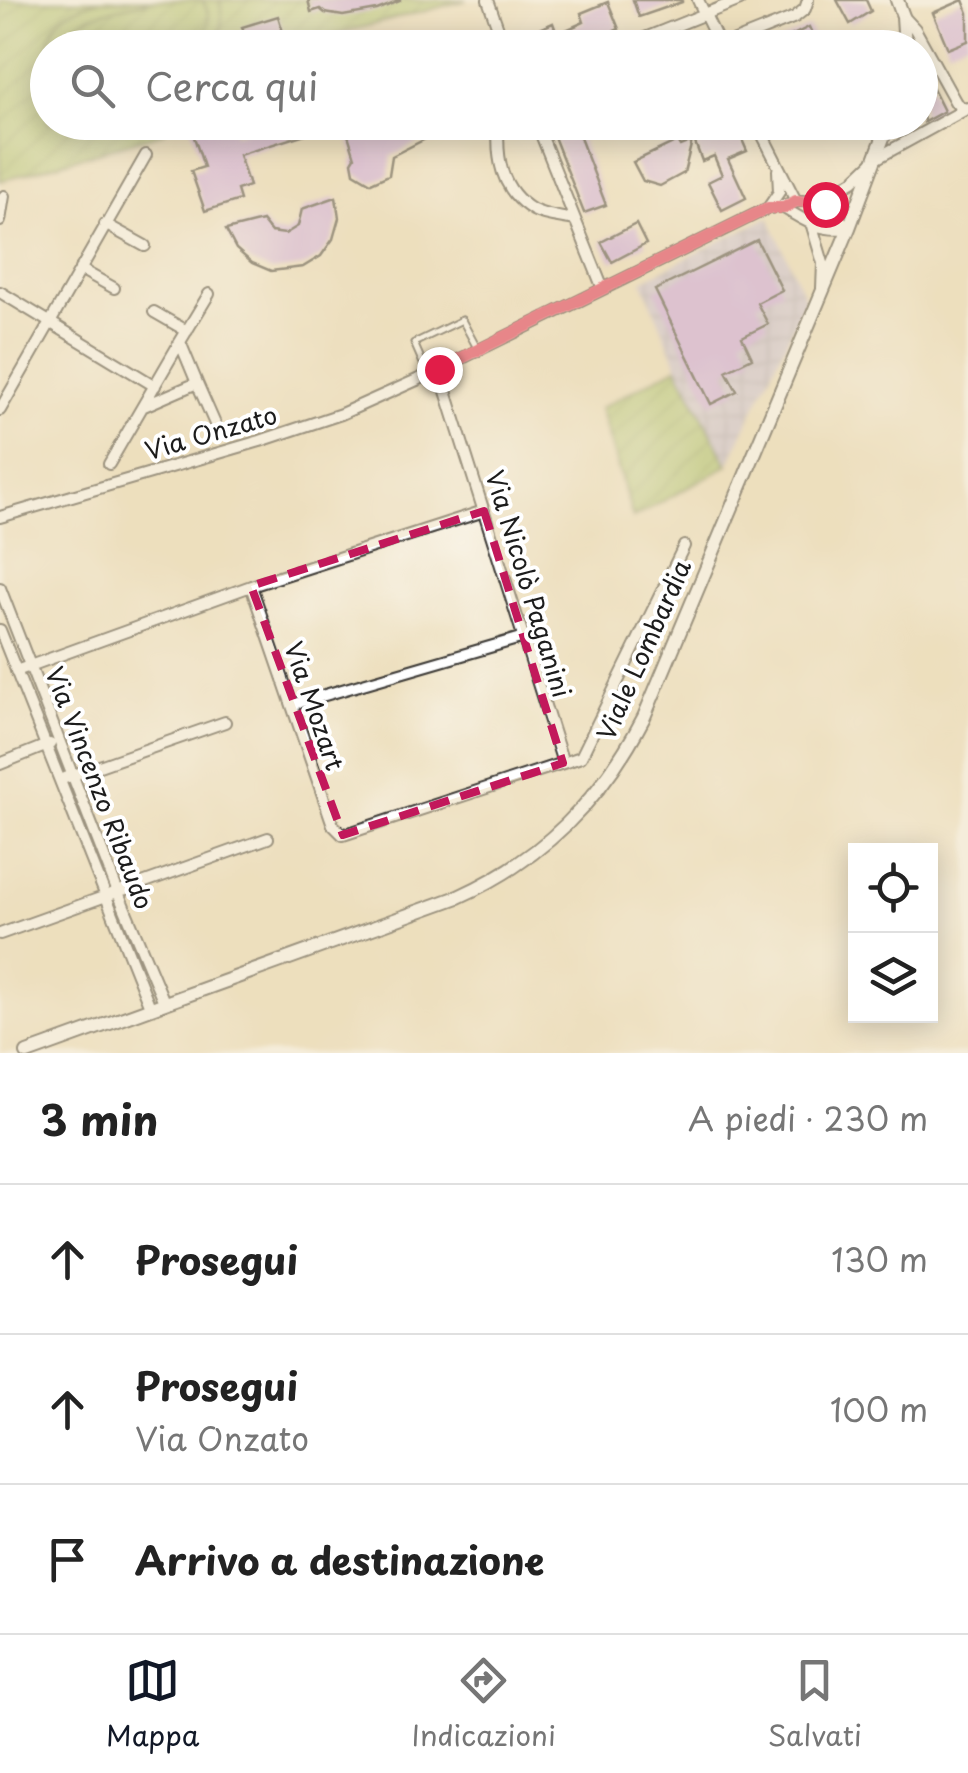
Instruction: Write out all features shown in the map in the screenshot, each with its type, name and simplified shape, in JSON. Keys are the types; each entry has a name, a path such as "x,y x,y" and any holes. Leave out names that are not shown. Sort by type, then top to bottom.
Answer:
{"street":[{"path":"488,0 499,30"},
{"path":"698,0 712,30"},
{"path":"673,30 740,0"},
{"path":"762,30 795,17 808,0"},
{"path":"897,0 904,30"},
{"path":"903,16 914,30"},
{"path":"938,72 956,103 965,108"},
{"path":"938,123 965,108"},
{"path":"497,140 496,154 510,187 534,210 574,220"},
{"path":"543,140 603,289"},
{"path":"764,140 796,201"},
{"name":"Viale Lombardia","path":"27,1053 490,883 528,859 580,814 612,773 644,717 884,140"},
{"path":"815,203 909,140"},
{"path":"0,410 146,155"},
{"path":"768,208 778,192 778,169"},
{"path":"0,221 4,196"},
{"path":"768,208 784,208 796,201 825,204 849,228"},
{"name":"Via Onzato","path":"0,518 341,414 768,208"},
{"path":"784,208 812,226 849,228"},
{"path":"106,224 144,246"},
{"path":"812,226 822,263 822,292"},
{"path":"80,269 114,288"},
{"path":"0,292 155,386"},
{"path":"110,464 209,294"},
{"path":"154,312 187,330"},
{"path":"180,342 214,424"},
{"name":"Via Nicolò Paganini","path":"433,372 484,511 563,763"},
{"path":"144,406 197,384"},
{"path":"16,671 251,586 484,511"},
{"path":"563,763 581,757 684,546"},
{"name":"Via Mozart","path":"251,586 334,825 344,835 563,763"},
{"name":"Via Vincenzo Ribaudo","path":"0,588 59,741 66,778"},
{"name":"Via Vincenzo Ribaudo","path":"0,630 46,746 66,778 150,1007"},
{"path":"294,704 524,637"},
{"path":"66,778 224,722"},
{"path":"0,764 59,741"},
{"path":"0,934 268,838"},
{"name":"Via Vincenzo Ribaudo","path":"111,892 164,1002"}],"lane":[{"path":"433,372 414,343 462,320 478,350"}],"highlighted area":[{"path":"484,511 563,763 343,835 251,586"}],"shaded area":[{"path":"769,217 806,300 728,465 678,367 642,280"}],"green space":[{"path":"0,0 467,0 353,30 30,30 30,140 137,140 0,181"},
{"path":"101,0 153,0 98,13 71,30 53,30 73,10"},
{"path":"202,0 219,0 219,30 204,30 209,21"},
{"path":"677,367 728,465 633,518 600,408"}],"building":[{"path":"308,0 400,1 343,16 320,9 311,12"},
{"path":"633,0 682,0 682,2 639,17"},
{"path":"837,0 866,0 871,11 850,24"},
{"path":"963,0 968,13 968,41 948,49 933,13"},
{"path":"608,2 619,29 566,30 584,22 581,13"},
{"path":"278,16 282,30 243,30 242,27"},
{"path":"553,23 556,30 537,30"},
{"path":"195,140 286,140 239,155 249,186 237,190 240,200 205,211 191,171 204,167"},
{"path":"350,140 423,140 392,156 389,175 371,183 354,173 355,157"},
{"path":"555,140 581,140 606,205 584,213"},
{"path":"694,140 742,140 747,151 728,159 746,198 722,210 708,182 722,175 714,156 702,161"},
{"path":"677,141 680,146 692,141 684,173 660,186 643,181 633,162"},
{"path":"336,197 339,218 333,239 321,256 303,267 271,271 252,263 236,249 226,230 262,221 271,232 285,234 298,226 302,209"},
{"path":"636,224 646,244 612,262 601,242"},
{"path":"757,240 782,290 757,303 768,324 742,337 752,358 726,371 737,391 711,404 655,290"}],"route":[{"path":"439,369 768,208 784,208 796,201 825,204"}]}
